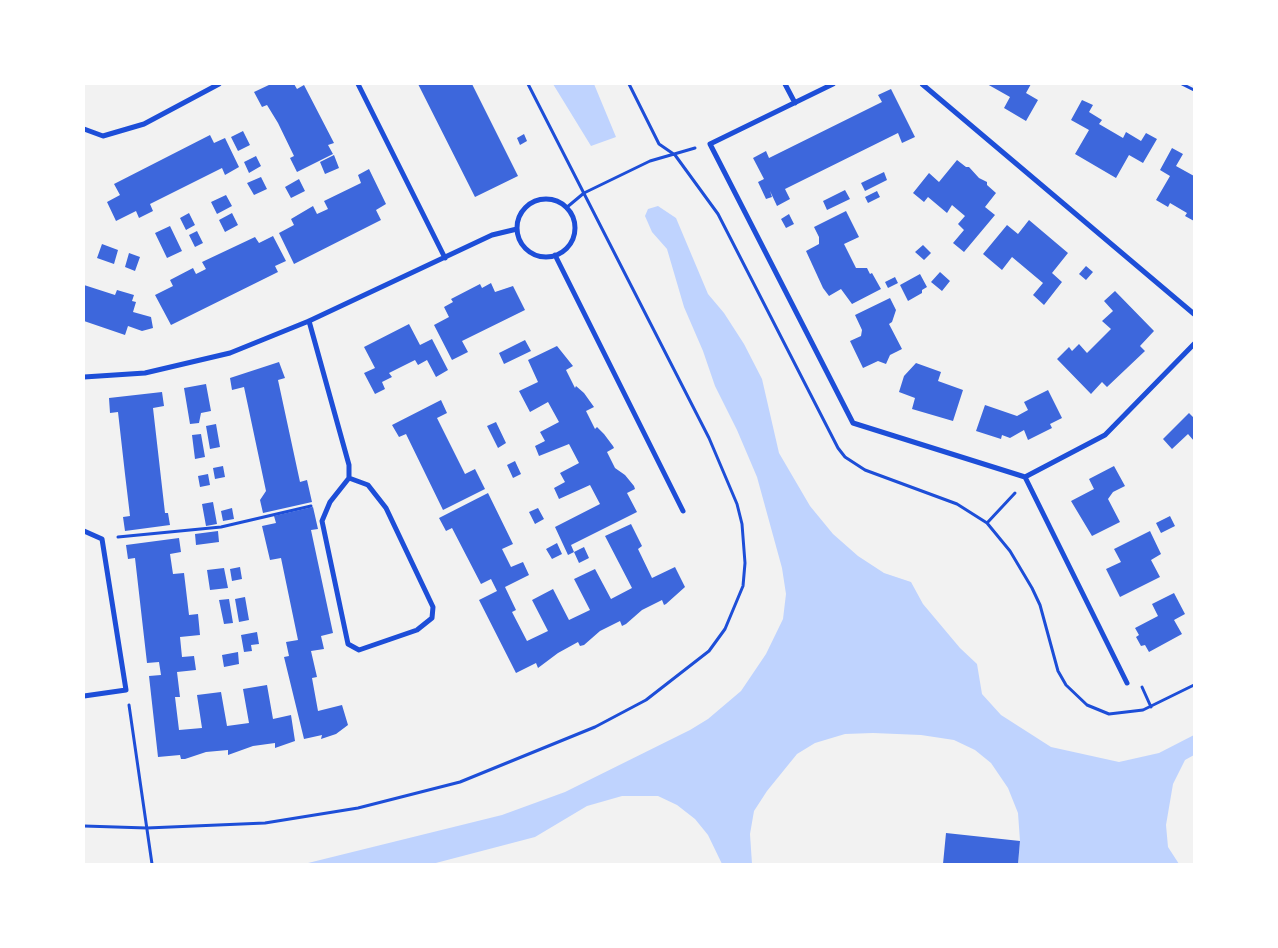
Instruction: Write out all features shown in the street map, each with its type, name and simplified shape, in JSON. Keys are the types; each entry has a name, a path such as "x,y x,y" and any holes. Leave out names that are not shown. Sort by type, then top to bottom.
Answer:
{"street":[{"path":"84,129 103,136 144,124 219,84"},
{"path":"358,84 445,258"},
{"path":"786,84 795,103"},
{"path":"833,84 710,144 853,423 1025,477 1105,435 1194,344"},
{"path":"922,84 1194,314"},
{"path":"551,200 566,208 573,217 575,229 572,240 565,250 555,255 544,257 534,254 525,248 520,240 517,229 522,213 534,202 551,200"},
{"path":"84,377 145,373 230,353 309,321 492,234 517,229"},
{"path":"555,255 683,511"},
{"path":"309,321 349,465 349,478 330,502 322,521 348,644 359,650 417,630 432,618 433,607 386,508 368,485 349,478"},
{"path":"1025,477 1127,683"},
{"path":"84,531 102,539 126,690 84,696"}],"path":[{"path":"84,826 148,828 265,823 358,808 460,782 595,727 646,700 710,651 725,629 743,586 745,563 742,524 737,504 709,438 528,84"},
{"path":"629,84 659,144 675,155"},
{"path":"1182,84 1194,90"},
{"path":"566,208 584,193 650,161 710,144"},
{"path":"1025,477 1012,498 987,523 1010,551 1032,588 1040,605 1058,671 1066,685 1086,705 1096,711 1109,714 1143,710 1194,685"},
{"path":"102,539 221,527 330,502"},
{"path":"126,690 152,864"}],"water":[{"path":"553,84 594,84 616,137 591,146"},
{"path":"658,206 676,218 708,294 724,313 744,344 762,379 779,453 810,506 833,534 858,556 884,573 911,582 923,604 960,648 977,664 982,694 1001,715 1051,747 1119,762 1159,753 1194,735 1194,755 1185,760 1173,784 1166,825 1168,847 1179,864 1018,864 1020,841 1018,813 1008,788 991,763 975,750 954,740 921,735 873,733 845,734 815,743 797,754 767,791 754,811 750,834 752,864 722,864 708,835 695,819 677,805 658,796 622,796 587,806 535,837 432,864 304,864 502,815 565,792 690,730 708,719 741,691 766,654 783,619 786,594 782,568 757,477 737,430 715,386 703,351 684,307 667,249 652,232 645,216 648,209"}],"building":[{"path":"271,84 294,84 297,89 304,85 334,143 328,145 333,154 297,172 290,158 294,156 278,123 267,105 262,107 254,92"},
{"path":"418,84 472,84 518,176 475,197"},
{"path":"987,84 1031,84 1026,93 1038,100 1026,121 1004,108 1010,97"},
{"path":"891,89 915,137 902,143 898,133 785,189 790,199 777,206 770,191 772,197 766,199 758,182 764,179 753,158 766,151 769,158 882,102 878,95"},
{"path":"1082,100 1093,105 1089,112 1102,120 1099,124 1123,138 1126,132 1141,141 1146,133 1157,139 1143,163 1129,155 1116,178 1075,154 1089,130 1071,120"},
{"path":"243,131 250,145 238,151 231,137"},
{"path":"524,134 527,141 520,145 517,138"},
{"path":"210,135 214,143 225,138 239,167 225,175 222,168 150,204 153,211 139,218 136,211 116,221 107,202 120,195 114,184"},
{"path":"1172,148 1183,154 1176,166 1194,176 1194,221 1185,216 1187,213 1170,203 1168,207 1156,200 1170,176 1160,170"},
{"path":"334,155 339,168 325,174 320,162"},
{"path":"256,156 261,166 249,173 244,162"},
{"path":"957,160 966,167 969,167 979,178 987,182 987,185 996,193 985,207 995,215 964,252 953,243 964,230 958,224 965,216 952,205 947,213 928,197 924,202 913,193 929,173 939,182"},
{"path":"369,169 386,204 376,210 381,220 294,264 279,233 294,225 291,219 313,206 317,214 328,209 324,201 361,183 358,175"},
{"path":"884,172 887,180 865,191 861,183"},
{"path":"261,177 267,189 254,195 247,183"},
{"path":"299,179 305,191 291,198 285,187"},
{"path":"845,190 850,199 827,210 823,201"},
{"path":"877,191 880,197 868,203 865,197"},
{"path":"226,195 232,206 217,214 211,202"},
{"path":"846,211 859,237 844,244 856,268 867,268 881,289 852,304 841,289 829,296 823,288 806,251 819,244 819,237 814,227"},
{"path":"189,213 195,225 186,230 180,218"},
{"path":"232,213 238,225 225,232 219,220"},
{"path":"789,214 794,224 786,228 781,219"},
{"path":"1029,220 1068,253 1052,273 1062,282 1044,305 1033,295 1043,283 1012,257 1002,270 983,254 1007,225 1018,234"},
{"path":"170,226 182,251 167,258 155,233"},
{"path":"197,231 203,243 195,247 189,235"},
{"path":"273,236 286,261 275,266 278,272 171,325 155,295 173,286 170,280 193,268 196,274 206,269 202,262 255,237 259,243"},
{"path":"102,244 118,250 114,264 97,258"},
{"path":"923,245 931,253 924,260 915,252"},
{"path":"129,253 140,257 135,271 125,267"},
{"path":"1086,266 1093,272 1086,280 1079,274"},
{"path":"940,272 950,281 942,291 931,282"},
{"path":"920,274 927,287 922,290 922,293 908,301 900,285"},
{"path":"895,277 898,283 888,288 885,282"},
{"path":"491,283 495,292 513,286 525,310 462,341 468,352 452,360 434,325 449,317 444,307 453,302 451,299 480,284 482,288"},
{"path":"84,285 115,295 117,290 134,295 132,301 136,302 133,312 151,317 153,328 142,331 128,326 125,335 84,321"},
{"path":"1115,291 1154,331 1140,346 1145,351 1107,387 1102,382 1091,394 1057,359 1069,347 1072,351 1079,344 1087,353 1111,329 1102,321 1113,311 1104,301"},
{"path":"890,298 896,310 892,322 889,324 902,349 890,355 886,364 878,361 863,368 850,341 861,336 862,330 855,315"},
{"path":"409,324 420,345 432,339 448,370 436,377 427,360 418,365 415,360 389,373 392,377 382,382 385,389 375,394 364,373 375,368 364,347"},
{"path":"525,340 531,351 504,364 499,353"},
{"path":"557,346 573,366 566,370 575,388 576,386 584,393 594,407 586,411 595,429 597,427 614,448 607,452 615,468 625,475 634,486 635,489 627,493 637,512 571,545 574,552 568,555 555,527 600,504 590,485 559,499 554,488 565,482 560,473 579,463 569,444 539,456 535,446 545,441 540,432 559,422 548,402 530,412 519,391 538,382 528,360"},
{"path":"279,362 285,378 278,380 300,482 307,480 312,502 263,513 260,500 266,491 244,387 232,390 230,378"},
{"path":"916,363 941,372 938,381 963,390 953,421 912,409 915,398 899,392 904,376"},
{"path":"206,384 211,411 201,413 199,423 190,424 184,388"},
{"path":"1048,390 1062,418 1050,424 1052,428 1028,440 1024,430 1010,438 1002,435 1001,439 976,431 985,405 1017,416 1028,410 1024,402"},
{"path":"162,392 164,406 153,408 165,513 168,513 170,525 125,531 123,517 130,516 118,412 110,413 109,398"},
{"path":"441,400 447,413 437,418 465,474 475,469 485,489 443,510 406,434 399,437 392,425"},
{"path":"1189,413 1194,418 1194,441 1188,434 1172,449 1163,439"},
{"path":"496,422 506,443 498,448 487,426"},
{"path":"216,424 220,447 210,449 206,426"},
{"path":"201,434 205,457 195,459 192,435"},
{"path":"515,461 521,474 513,478 507,465"},
{"path":"223,466 225,477 215,479 213,468"},
{"path":"1114,466 1125,486 1113,492 1108,499 1120,522 1092,536 1071,501 1094,489 1089,479"},
{"path":"208,474 210,485 200,487 198,476"},
{"path":"488,493 513,544 502,549 511,567 523,562 529,575 505,587 516,610 512,612 527,641 548,631 532,600 553,589 569,620 590,610 574,579 595,569 611,599 632,588 605,536 631,524 642,546 638,549 652,578 675,567 685,587 666,604 664,605 662,600 642,610 626,624 622,626 620,621 600,631 584,645 580,646 578,642 558,653 538,668 536,663 516,673 479,600 497,591 491,579 481,584 452,528 446,531 439,518"},
{"path":"213,502 217,524 206,526 202,504"},
{"path":"313,507 318,529 311,530 333,633 321,636 324,649 311,651 317,677 312,678 318,711 342,705 348,725 336,734 321,739 322,735 304,739 284,657 289,656 286,642 298,640 281,558 270,560 262,526 276,523 274,516"},
{"path":"232,508 234,519 223,521 221,511"},
{"path":"538,508 544,519 535,524 529,512"},
{"path":"1170,516 1175,526 1161,533 1156,523"},
{"path":"218,531 219,542 196,545 195,534"},
{"path":"1150,531 1161,554 1151,560 1160,577 1120,597 1106,569 1121,562 1114,549"},
{"path":"179,538 181,552 170,554 173,574 184,573 189,615 198,614 200,635 180,637 182,657 194,656 196,670 177,672 180,697 175,697 179,730 202,728 197,695 221,692 227,726 249,723 243,689 267,685 273,719 291,715 295,741 275,748 275,743 253,746 228,755 228,750 206,752 185,759 181,759 180,755 158,757 149,676 161,675 159,662 147,663 135,558 128,559 126,545"},
{"path":"557,543 562,554 552,559 546,549"},
{"path":"584,547 589,558 579,563 574,552"},
{"path":"240,567 242,579 232,581 230,569"},
{"path":"224,568 228,588 210,590 207,570"},
{"path":"1174,593 1185,614 1174,620 1182,634 1149,652 1145,645 1141,646 1136,637 1139,635 1135,628 1158,616 1152,604"},
{"path":"245,597 249,620 239,622 235,599"},
{"path":"229,599 233,623 224,624 219,600"},
{"path":"257,632 259,644 251,645 252,651 244,652 241,635"},
{"path":"238,652 239,664 224,667 222,655"},
{"path":"946,833 1020,841 1018,864 943,864"}]}
